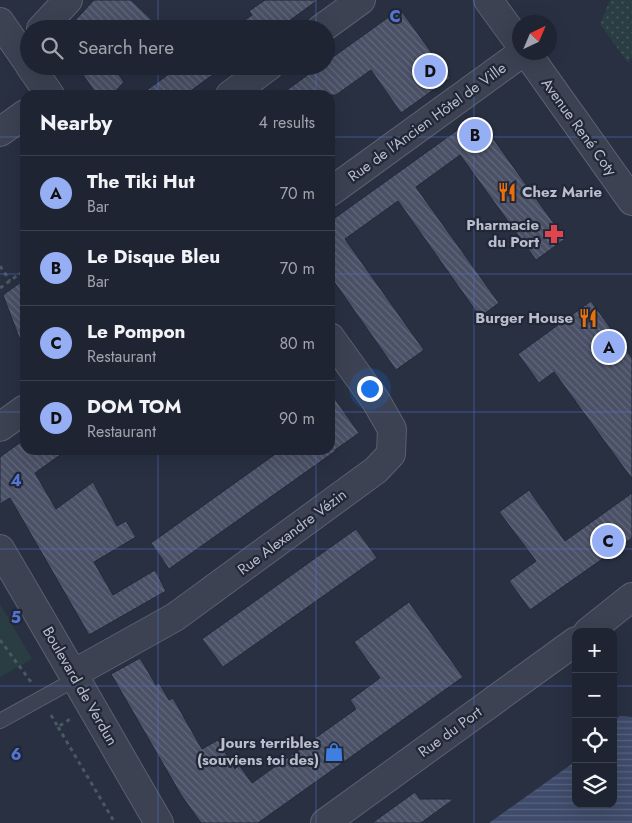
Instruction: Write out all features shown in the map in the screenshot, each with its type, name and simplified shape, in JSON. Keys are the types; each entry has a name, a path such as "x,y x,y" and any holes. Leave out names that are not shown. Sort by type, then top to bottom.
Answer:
{"street":[{"path":"49,20 68,0"},
{"path":"333,20 361,0"},
{"path":"488,0 512,33"},
{"path":"0,22 20,47"},
{"name":"Rue de l'Ancien Hôtel de Ville","path":"335,188 513,60"},
{"name":"Avenue René Coty","path":"530,60 632,201"},
{"path":"38,75 47,90"},
{"path":"237,90 257,75"},
{"path":"0,132 20,118"},
{"name":"Rue Alexandre Vézin","path":"75,677 175,617 376,470 392,454 392,429 376,401 335,344"},
{"path":"0,427 20,412"},
{"name":"Boulevard de Verdun","path":"0,549 159,823"},
{"path":"593,628 632,597"},
{"name":"Rue du Port","path":"325,823 572,644"}],"lane":[{"path":"0,721 75,677"}],"path":[{"path":"0,266 10,281"},
{"path":"0,288 20,274"},
{"path":"58,727 115,823"}],"shaded area":[{"path":"610,0 632,0 632,58 628,63 600,24"},
{"path":"0,604 32,659 0,677"}],"water":[{"path":"620,716 632,717 632,823 489,823 572,764 572,808 617,808 617,718"}],"building":[{"path":"94,0 131,0 152,20 75,20"},
{"path":"265,0 318,0 290,20 245,20 252,15 249,11"},
{"path":"400,9 450,78 401,113 371,70 336,95 335,90 287,90 308,75 335,75 335,56"},
{"path":"83,75 119,75 124,82 117,90 94,90"},
{"path":"168,75 213,75 192,90 147,90"},
{"path":"477,116 565,239 536,260 460,155 416,187 499,303 480,317 398,201 345,239 424,350 396,370 335,283 335,218"},
{"path":"20,283 20,340 3,295"},
{"path":"591,301 632,358 632,479 554,372 539,383 518,354"},
{"path":"335,399 359,433 335,450"},
{"path":"20,443 20,455 60,455 35,473 56,509 93,482 117,526 126,521 136,537 94,562 113,595 155,570 166,591 89,635 10,498 0,504 0,457"},
{"path":"274,455 330,455 169,569 151,543"},
{"path":"529,490 565,541 632,493 632,538 530,610 509,581 536,561 499,512"},
{"path":"356,529 377,558 223,667 202,639"},
{"path":"409,602 463,677 258,823 201,823 181,795 111,674 140,658 156,685 159,683 169,700 173,698 202,749 218,740 235,769 239,765 252,783 356,709 350,700 380,678 354,642"},
{"path":"415,792 420,799 454,799 421,823 372,823"}],"place":[{"name":"DOM TOM","path":"430,71"},
{"name":"Le Disque Bleu","path":"475,135"},
{"name":"Chez Marie","path":"507,192"},
{"name":"Pharmacie du Port","path":"554,234"},
{"name":"Burger House","path":"588,318"},
{"name":"The Tiki Hut","path":"609,347"},
{"name":"Le Pompon","path":"608,541"},
{"name":"Jours terribles (souviens toi des)","path":"334,752"}]}
